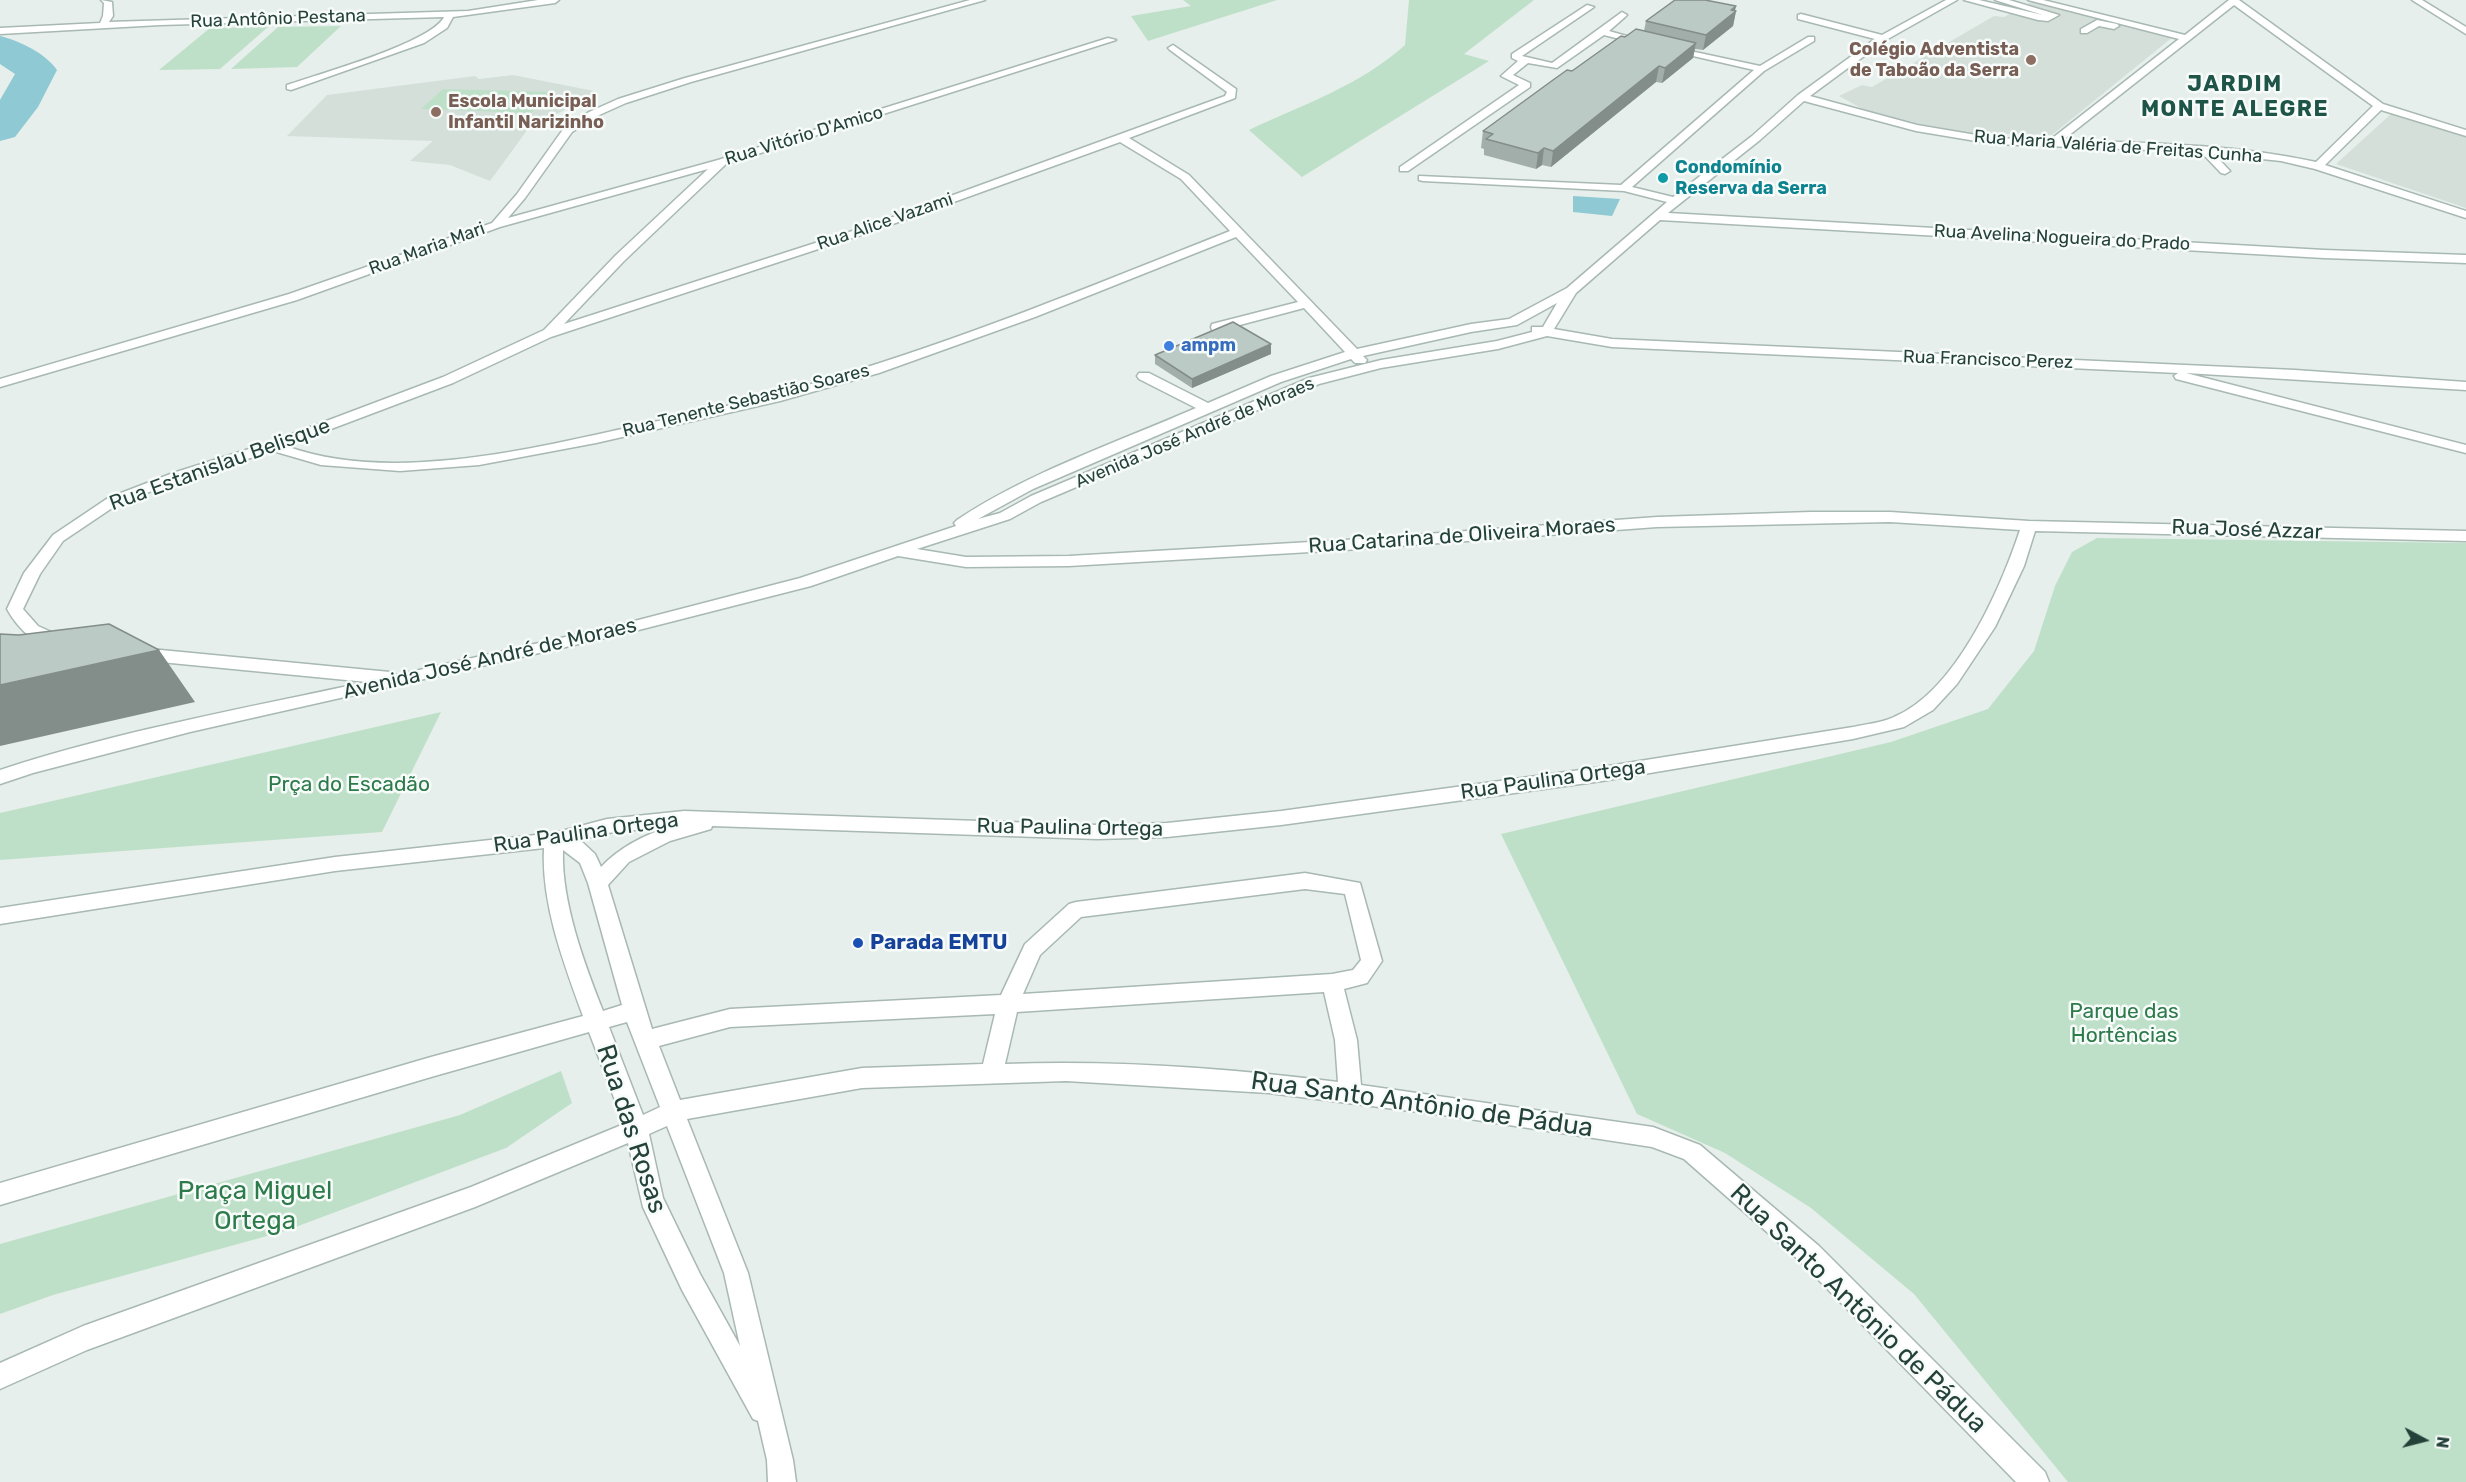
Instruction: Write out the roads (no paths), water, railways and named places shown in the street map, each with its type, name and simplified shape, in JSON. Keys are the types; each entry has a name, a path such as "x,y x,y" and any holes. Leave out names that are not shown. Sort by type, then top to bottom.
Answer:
{"street":[{"path":"105,0 108,2 105,21"},
{"name":"Rua Antônio Pestana","path":"0,31 82,26 105,21 450,14 496,10 555,0"},
{"name":"Rua Maria Mari","path":"0,383 293,297 496,225 521,196 568,130 593,114 622,101 912,12 981,0"},
{"name":"Avenida José André de Moraes","path":"945,534 983,509 1028,486 1276,379 1352,354 1512,322 1571,291 1675,201 1756,138 1802,97 1882,38 1953,0"},
{"path":"1968,0 2038,17 2048,18 2054,15 1999,0"},
{"path":"2032,0 2183,40"},
{"path":"2416,0 2466,31"},
{"path":"2053,143 2234,1 2379,106 2466,133"},
{"path":"1590,7 1515,56 1554,66 1622,15"},
{"path":"291,87 421,41 444,26 450,14"},
{"path":"1802,17 1882,38"},
{"path":"2084,31 2097,23 2183,40"},
{"path":"1602,32 1761,69"},
{"path":"1624,188 1761,69 1810,39"},
{"name":"Rua Vitório D'Amico","path":"496,225 722,162 1110,40"},
{"name":"Rua Alice Vazami","path":"549,333 875,226 1123,139 1230,98 1232,91 1173,48"},
{"path":"1404,169 1526,85 1506,76 1526,60"},
{"name":"Rua Maria Valéria de Freitas Cunha","path":"1802,97 1952,136 1994,141 2204,149 2281,158 2318,166 2466,215"},
{"path":"2318,166 2379,106"},
{"path":"1123,139 1185,177 1352,354 1368,368"},
{"path":"2204,149 2225,171"},
{"name":"Rua Estanislau Belisque","path":"73,646 32,633 22,624 15,609 32,573 58,538 113,501 178,476 273,446 448,381 549,333 620,258 722,162"},
{"path":"1423,178 1624,188 1675,201"},
{"name":"Rua Avelina Nogueira do Prado","path":"1659,216 2324,254 2466,259"},
{"name":"Rua Tenente Sebastião Soares","path":"273,446 319,461 399,468 445,466 506,458 614,435 821,386 1037,312 1237,232"},
{"name":"Avenida José André de Moraes","path":"0,777 30,767 190,726 407,679 805,582 1005,516 1036,499 1281,393 1314,381 1404,359 1498,345 1545,332 1571,291"},
{"path":"1217,327 1306,304"},
{"name":"Rua Francisco Perez","path":"1512,322 1545,332 1612,343 2144,367 2466,386"},
{"path":"2144,367 2466,449"},
{"path":"1144,376 1208,409"},
{"name":"Rua Catarina de Oliveira Moraes","path":"897,551 966,562 1069,561 1345,545 1657,522 1811,517 1912,518 2029,526"},
{"name":"Rua José Azzar","path":"2029,526 2466,536"},
{"name":"Rua Paulina Ortega","path":"0,916 335,864 554,840 607,826 684,818 1097,832 1167,830 1281,818 1602,774 1853,733 1898,723 1927,706 1951,680 1987,627 2016,566 2029,526"},
{"path":"125,653 407,679"},
{"name":"Avenida José André de Moraes","path":"0,771 30,767"},
{"path":"598,883 622,857 664,836 723,818"},
{"name":"Rua das Rosas","path":"771,1426 691,1282 651,1199 636,1129 595,1021 560,910 553,862 554,840 574,846 588,860 598,883 634,1011 675,1111 704,1196 736,1273 780,1460 782,1482"},
{"path":"647,1040 730,1018 1008,1004 1332,983 1360,977 1372,961 1353,888 1305,880 1076,910 1032,950 1008,1004 992,1072"},
{"path":"1332,983 1346,1040 1350,1092"},
{"path":"0,1194 634,1011"},
{"name":"Rua Santo Antônio de Pádua","path":"675,1111 861,1078 1066,1071 1269,1083 1350,1092 1653,1137 1692,1152 1810,1254 2035,1482"},
{"path":"0,1376 83,1339 475,1196 675,1111"}],"water":[{"path":"1573,196 1620,199 1612,216 1573,212"}],"waterway":[{"path":"0,48 37,70 17,107 0,128"}],"place":[{"name":"Colégio Adventista de Taboão da Serra","path":"2031,60"},
{"name":"Escola Municipal Infantil Narizinho","path":"436,112"},
{"name":"Condomínio Reserva da Serra","path":"1663,178"},
{"name":"ampm","path":"1169,346"},
{"name":"Parada EMTU","path":"858,943"}],"district":[{"name":"JARDIM MONTE ALEGRE","path":"2235,98"}],"park label":[{"name":"Prça do Escadão","path":"349,785"},
{"name":"Parque das Hortências","path":"2124,1024"},
{"name":"Praça Miguel Ortega","path":"255,1206"}]}
